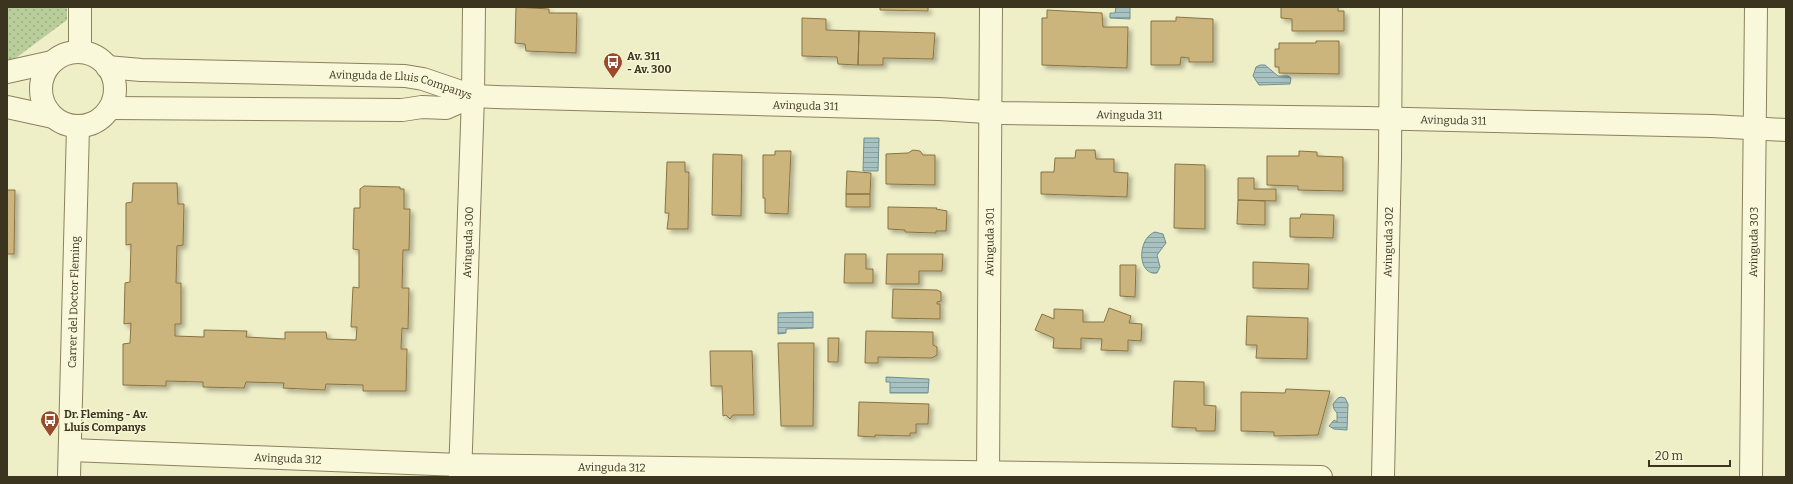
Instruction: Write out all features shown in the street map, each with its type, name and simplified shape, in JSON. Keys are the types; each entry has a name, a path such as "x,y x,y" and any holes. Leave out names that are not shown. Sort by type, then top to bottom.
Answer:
{"street":[{"path":"80,7 80,52"},
{"name":"Avinguda 300","path":"460,471 473,96 474,7"},
{"name":"Avinguda 301","path":"988,474 991,7"},
{"name":"Avinguda 302","path":"1383,477 1391,7"},
{"name":"Avinguda 303","path":"1751,477 1756,7"},
{"path":"7,72 52,62 65,55 80,52 96,56 108,67 116,87 111,108 95,121 78,127 64,125 53,117 44,103 41,90 44,72 52,62"},
{"name":"Avinguda de Lluis Companys","path":"108,67 141,70 405,76 423,79 473,96"},
{"name":"Avinguda de Lluis Companys","path":"111,108 402,110 422,107 446,108 473,96"},
{"name":"Avinguda 311","path":"473,96 931,108 990,112 1712,126 1786,130"},
{"path":"7,107 53,117"},
{"name":"Carrer del Doctor Fleming","path":"69,477 78,127"},
{"name":"Avinguda 312","path":"70,450 460,471 1321,477"}],"green space":[{"path":"7,7 67,7 67,20 13,60 7,59"}],"water":[{"path":"1116,7 1130,7 1130,19 1110,18 1110,13 1115,13"},
{"path":"1265,65 1278,76 1288,76 1291,78 1290,84 1259,85 1253,76 1256,67"},
{"path":"864,138 879,138 878,171 863,171"},
{"path":"1155,232 1163,234 1166,243 1157,255 1160,267 1157,273 1150,272 1146,269 1142,256 1142,248 1145,241"},
{"path":"813,312 813,328 786,329 786,333 778,334 778,313"},
{"path":"886,377 929,379 928,393 890,393 890,382 886,382"},
{"path":"1338,398 1345,398 1348,404 1347,430 1334,429 1329,426 1334,420 1337,422 1337,413 1333,404"}],"building":[{"path":"516,7 549,9 549,13 577,13 576,53 526,51 525,44 515,43"},
{"path":"880,7 928,7 928,11 880,10"},
{"path":"1281,7 1338,7 1338,11 1344,11 1344,31 1292,31 1292,19 1281,18"},
{"path":"1047,10 1102,13 1103,27 1128,27 1127,68 1042,65 1042,18 1047,18"},
{"path":"1176,17 1213,19 1213,62 1189,62 1189,58 1181,57 1180,65 1151,65 1151,21 1176,21"},
{"path":"802,18 826,19 826,30 859,31 858,65 838,64 837,57 802,56"},
{"path":"859,31 935,33 933,59 883,58 883,65 858,65"},
{"path":"1316,41 1339,41 1339,74 1279,73 1279,67 1275,67 1275,49 1279,49 1279,43 1316,43"},
{"path":"913,150 920,151 923,155 935,155 935,185 886,184 886,154 908,153"},
{"path":"1076,150 1095,150 1096,159 1114,159 1114,172 1128,173 1127,197 1041,194 1041,172 1054,172 1055,158 1075,158"},
{"path":"775,151 791,151 788,214 765,213 765,198 763,198 763,155 775,155"},
{"path":"1299,151 1317,152 1317,156 1343,157 1343,191 1298,190 1298,186 1267,185 1267,156 1299,156"},
{"path":"713,154 742,155 741,216 712,215"},
{"path":"667,162 685,162 685,172 689,172 688,229 667,229 669,213 665,213"},
{"path":"1175,164 1205,165 1205,229 1174,228"},
{"path":"847,171 871,173 870,194 846,194"},
{"path":"1238,178 1254,178 1254,189 1276,189 1276,201 1238,200"},
{"path":"133,183 177,183 178,204 184,204 183,245 177,246 176,283 181,283 181,324 175,324 175,336 204,337 204,330 247,331 246,337 285,339 285,332 326,332 327,339 356,340 357,327 351,327 353,287 359,288 359,250 353,249 354,208 360,208 360,189 364,186 400,187 400,189 404,189 404,209 410,209 409,250 403,250 402,288 409,288 408,329 402,328 401,349 407,349 406,391 363,391 363,385 326,384 325,390 283,388 284,383 246,382 244,388 203,387 203,382 166,381 166,386 123,385 123,344 130,343 131,323 124,324 125,283 130,282 131,244 126,245 126,203 132,202"},
{"path":"7,190 15,190 14,254 7,254"},
{"path":"846,194 870,194 870,207 846,207"},
{"path":"1238,200 1265,201 1265,225 1237,224"},
{"path":"888,207 937,208 936,209 947,211 946,231 936,231 936,233 905,232 905,230 888,229"},
{"path":"1301,214 1334,215 1333,238 1290,237 1290,218 1300,218"},
{"path":"845,254 866,254 866,269 873,269 873,283 844,283"},
{"path":"887,254 943,254 942,271 919,271 919,284 886,284"},
{"path":"1253,262 1309,264 1308,289 1253,288"},
{"path":"1120,265 1136,265 1135,297 1120,296"},
{"path":"893,289 937,290 941,292 941,301 937,302 937,304 940,304 940,319 892,318"},
{"path":"1109,308 1131,316 1129,323 1142,324 1141,341 1128,340 1128,351 1101,350 1102,339 1081,338 1081,349 1053,348 1054,338 1035,330 1042,314 1054,319 1054,309 1083,310 1083,322 1104,322"},
{"path":"1247,316 1308,318 1307,359 1256,358 1257,345 1246,345"},
{"path":"866,331 933,332 933,345 937,347 937,355 932,358 878,357 878,363 865,363"},
{"path":"828,338 839,338 838,362 828,362"},
{"path":"778,343 814,343 813,426 781,426"},
{"path":"710,351 752,351 754,415 733,415 730,419 726,415 723,416 722,386 711,386"},
{"path":"1174,381 1204,382 1204,405 1216,406 1215,431 1196,431 1196,428 1172,427"},
{"path":"1286,389 1330,391 1318,435 1274,436 1274,432 1241,431 1241,392 1285,393"},
{"path":"859,402 929,404 928,424 916,424 916,433 910,433 910,436 858,436"}],"place":[{"name":"Av. 311 - Av. 300","path":"613,79"},
{"name":"Dr. Fleming - Av. Lluís Companys","path":"50,437"}]}
